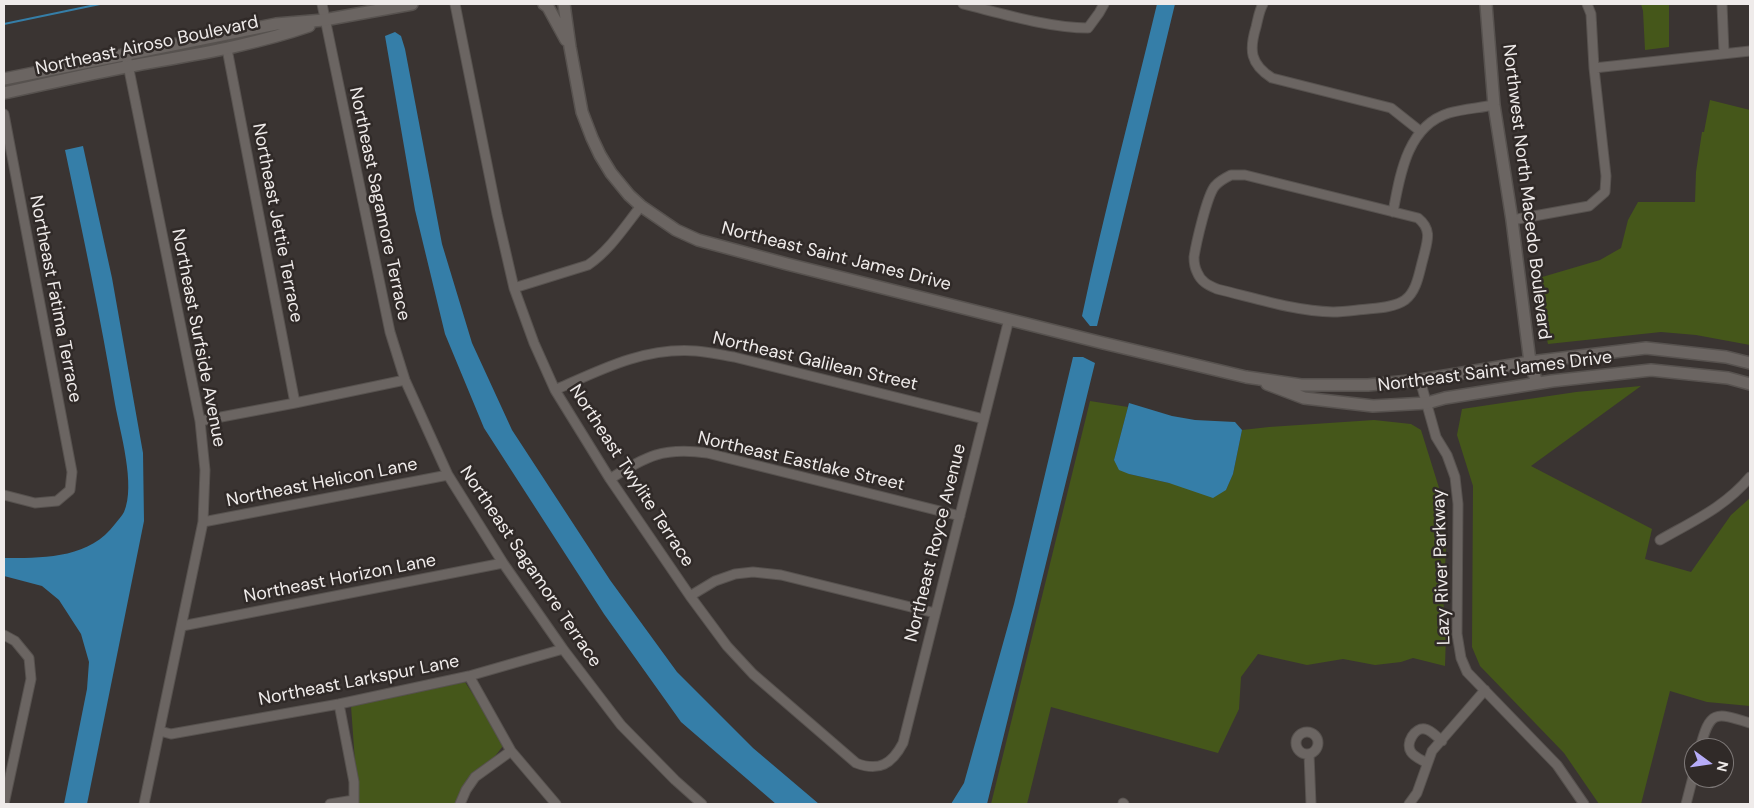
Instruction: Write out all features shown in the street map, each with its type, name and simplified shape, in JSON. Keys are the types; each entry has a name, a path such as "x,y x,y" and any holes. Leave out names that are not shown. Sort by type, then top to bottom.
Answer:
{"main road":[{"name":"Northeast Airoso Boulevard","path":"4,93 276,24 324,20 412,4"},
{"path":"544,4 548,7 570,47"},
{"name":"Northeast Saint James Drive","path":"564,4 582,112 592,138 611,173 641,206 676,230 698,240 779,262 1246,377 1314,400 1373,406 1427,402 1537,383 1651,370 1728,378 1750,384"},
{"name":"Northwest North Macedo Boulevard","path":"1486,4 1494,105 1512,220 1530,362 1537,383"},
{"name":"Northeast Airoso Boulevard","path":"4,79 227,49 278,37 324,20"},
{"name":"Northeast Saint James Drive","path":"1246,377 1328,386 1368,385 1420,380 1530,362 1646,348 1726,357 1750,363"}],"street":[{"name":"Northeast Sagamore Terrace","path":"322,4 390,332 405,380 448,475 503,563 563,649 620,724 675,780 702,804"},
{"name":"Northeast Twylite Terrace","path":"455,4 495,205 514,288 534,343 555,390 610,480 727,646 753,674 856,763 863,766 880,766"},
{"path":"963,4 999,8 1072,28 1088,28 1104,4"},
{"path":"1263,4 1251,42 1255,62 1262,72 1272,78 1391,108 1420,131"},
{"path":"1512,220 1589,206 1605,192 1606,176 1594,68 1591,14 1587,4"},
{"path":"1722,4 1724,53"},
{"name":"Northeast Jettie Terrace","path":"227,49 295,404"},
{"path":"1594,68 1750,51"},
{"name":"Northeast Surfside Avenue","path":"128,61 200,421 205,470 203,522 144,804"},
{"path":"1392,212 1397,189 1412,143 1420,131 1436,119 1449,113 1494,105"},
{"name":"Northeast Fatima Terrace","path":"4,114 72,472 70,490 57,501 35,502 4,495"},
{"path":"1231,175 1245,175 1392,212 1418,218 1427,228 1428,238 1416,283 1411,294 1404,301 1387,307 1336,312 1293,307 1217,289 1200,279 1196,271 1194,259 1209,197 1214,187 1221,180 1231,175"},
{"path":"514,288 588,265 609,247 641,206"},
{"name":"Northeast Royce Avenue","path":"880,766 888,763 897,755 903,743 1009,319"},
{"name":"Northeast Galilean Street","path":"555,390 613,364 638,356 660,352 695,351 734,357 984,419"},
{"path":"200,421 295,404 405,380"},
{"name":"Lazy River Parkway","path":"1420,380 1436,437 1448,456 1455,476 1458,504 1457,634 1461,658 1467,672 1557,764 1584,804"},
{"name":"Northeast Eastlake Street","path":"610,480 636,462 657,454 691,451 707,453 960,516"},
{"name":"Northeast Helicon Lane","path":"203,522 448,475"},
{"path":"1660,540 1719,507 1750,478"},
{"name":"Northeast Horizon Lane","path":"182,626 503,563"},
{"path":"690,596 715,581 735,574 753,572 781,575 935,613"},
{"path":"4,636 15,641 29,658 31,679 4,804"},
{"name":"Northeast Larkspur Lane","path":"160,731 171,734 339,704 469,676 563,649"},
{"path":"469,676 511,751 556,804"},
{"path":"1410,804 1417,793 1432,751 1484,690"},
{"path":"330,804 354,802 354,782 339,704"},
{"path":"1703,738 1709,721 1714,717 1727,716 1750,723"},
{"path":"1427,764 1411,752 1409,747 1410,739 1416,731 1425,729 1442,741"},
{"path":"460,804 466,790 475,777 511,751"},
{"path":"1309,754 1311,804"},
{"path":"1686,804 1690,788"}],"green space":[{"path":"1641,4 1669,4 1669,47 1645,50"},
{"path":"1710,100 1750,110 1750,345 1696,335 1661,332 1548,344 1532,280 1600,260 1621,248 1628,220 1638,202 1695,202 1696,172 1702,132 1704,132"},
{"path":"1641,386 1531,466 1652,529 1645,559 1691,572 1731,515 1750,498 1750,706 1707,702 1670,691 1641,804 1599,804 1564,753 1480,666 1472,647 1473,486 1457,435 1462,409 1576,392"},
{"path":"1090,401 1128,407 1114,460 1129,474 1169,483 1226,490 1233,474 1242,430 1374,420 1411,424 1421,430 1440,491 1446,552 1443,597 1446,635 1445,666 1413,658 1401,662 1375,665 1343,659 1307,665 1258,654 1241,677 1239,709 1218,753 1051,707 1027,804 991,804"},
{"path":"465,682 503,746 492,760 467,779 455,804 358,804 351,706"}],"water":[{"path":"1157,4 1175,4 1097,326 1090,326 1082,316"},
{"path":"395,32 401,36 405,49 442,244 472,343 512,430 610,580 677,672 753,748 819,804 776,804 681,722 604,614 484,428 445,334 415,210 385,36"},
{"path":"83,146 112,278 143,453 144,521 87,804 64,804 87,689 89,662 81,634 59,600 42,586 4,576 4,558 34,558 64,554 92,544 104,536 120,518 127,501 128,473 126,458 65,150"},
{"path":"1073,357 1083,357 1095,363 987,804 951,804 964,783 1014,604"},
{"path":"1129,403 1172,416 1195,420 1235,422 1242,430 1233,474 1226,490 1213,498 1169,483 1119,470 1114,460"}],"waterway":[{"path":"4,24 100,4"}]}
